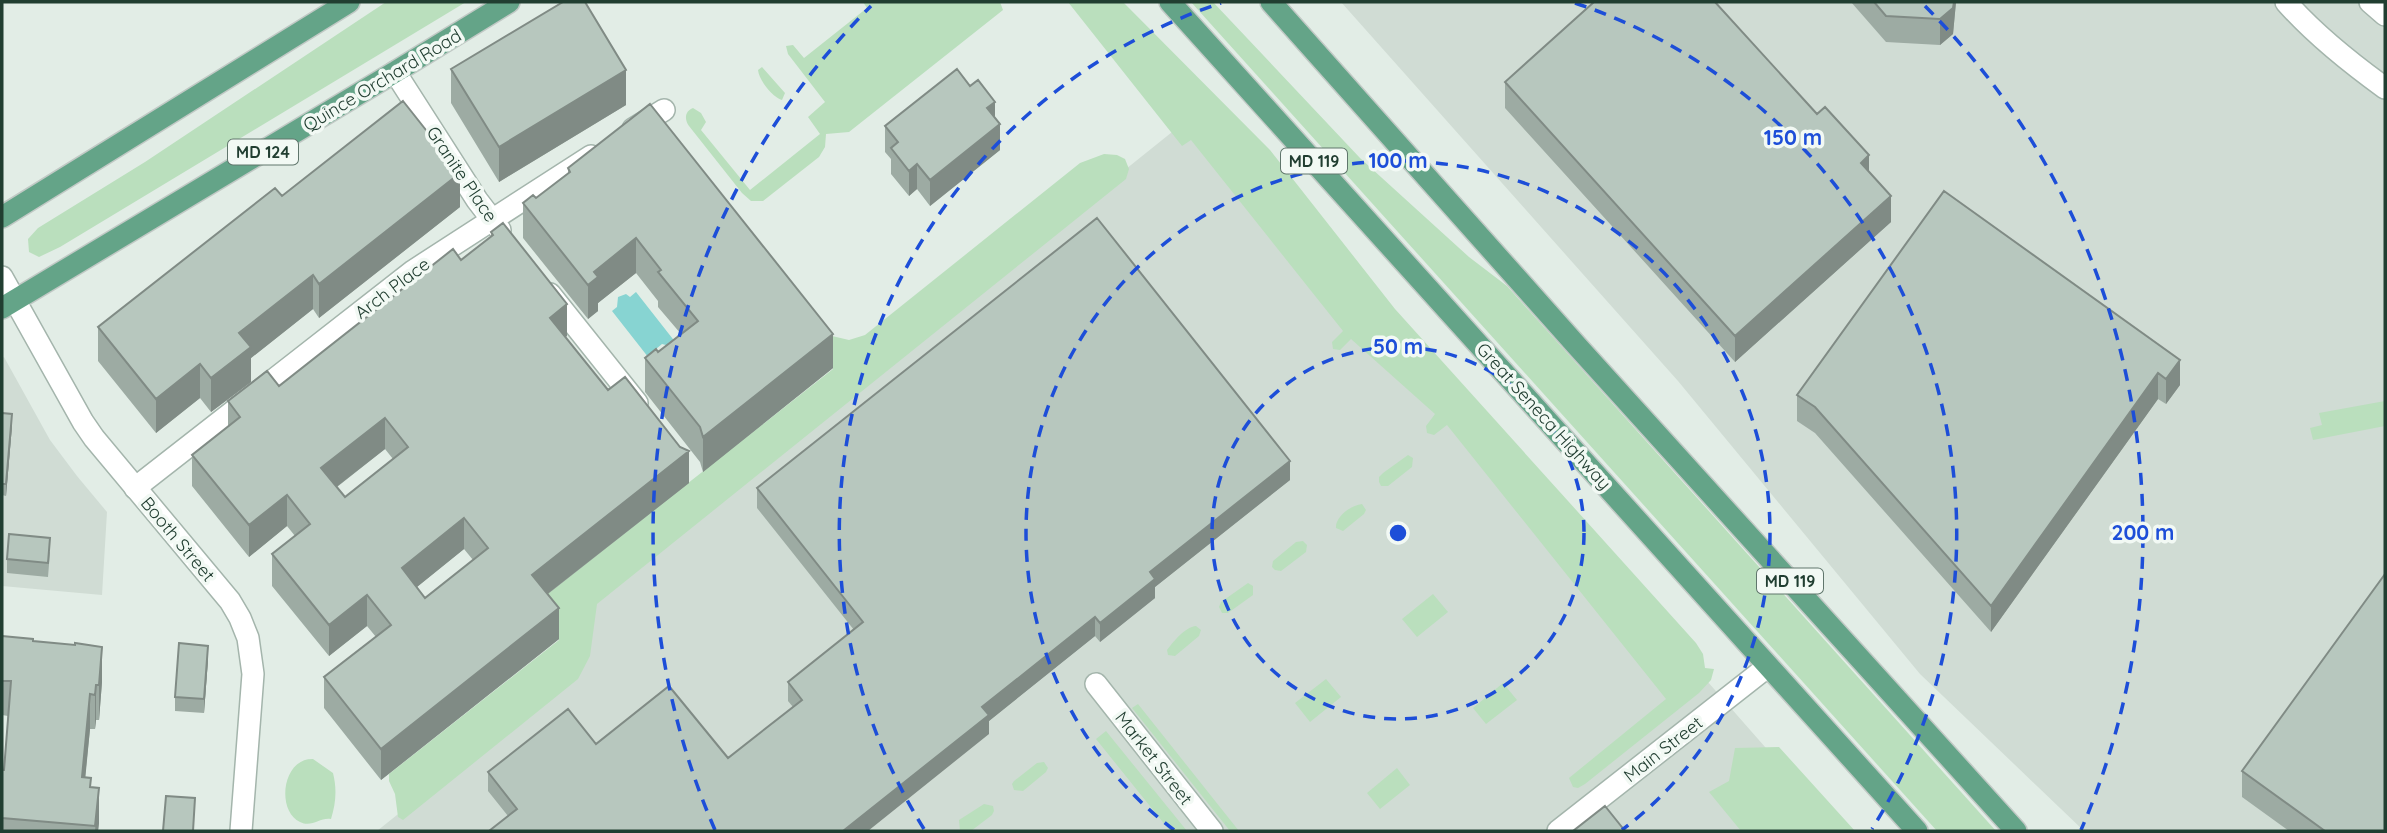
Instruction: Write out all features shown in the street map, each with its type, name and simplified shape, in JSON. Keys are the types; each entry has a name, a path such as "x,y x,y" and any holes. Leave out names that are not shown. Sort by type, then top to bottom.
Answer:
{"main road":[{"path":"2,217 349,2"},
{"name":"Quince Orchard Road","path":"8,304 509,2"},
{"name":"Great Seneca Highway","path":"1170,2 1917,831"},
{"name":"MD 119","path":"1271,2 1577,346 2016,831"}],"street":[{"path":"2286,2 2308,27 2345,59 2385,88"},
{"path":"2370,2 2385,15"},
{"name":"Granite Place","path":"396,72 473,194 511,244"},
{"name":"Arch Place","path":"135,488 413,271 664,110"},
{"path":"535,275 649,418"},
{"name":"Booth Street","path":"2,277 8,304 83,422 230,601 240,618 248,638 253,692 241,831"},
{"name":"Main Street","path":"1558,831 1768,667"},
{"name":"Market Street","path":"1096,684 1212,831"}],"shaded area":[{"path":"1341,2 2385,2 2385,831 2084,831 1920,674 1678,381"},
{"path":"1207,104 1468,409 1839,831 377,831 563,682 580,607"},
{"path":"4,357 50,440 107,512 102,595 2,586"}],"green space":[{"path":"386,2 466,2 60,247 39,257 29,252 28,239 38,228 145,162"},
{"path":"863,2 1000,2 1003,10 849,132 826,134 825,147 819,157 763,201 751,201 689,126 687,113 693,108 701,113 706,122 701,130 750,190 820,134 808,117 825,102 788,54 786,46 793,45 804,58 867,8"},
{"path":"1068,2 1123,2 1270,150 1395,309 1696,643 1703,654 1705,668 1714,669 1711,680 1699,693 1585,784 1578,788 1573,787 1569,778 1666,699 1447,425 1434,435 1427,433 1426,426 1435,414 1351,339 1340,350 1333,349 1332,342 1343,331 1191,140 1182,146"},
{"path":"1191,2 1213,2 1360,158 1469,257 1507,286 1996,831 1937,831"},
{"path":"762,67 785,93 782,100 763,83 758,70"},
{"path":"1104,154 1125,159 1129,169 1126,179 597,604 590,656 578,679 403,820 398,817 389,774 559,640 532,606 833,369 832,336 849,340 865,335 1080,163"},
{"path":"2385,401 2385,426 2313,440 2310,428 2322,425 2319,413"},
{"path":"1408,455 1413,458 1412,467 1388,486 1381,486 1379,477"},
{"path":"1362,504 1366,510 1364,514 1343,531 1336,528 1344,512"},
{"path":"1303,541 1307,545 1306,552 1281,571 1272,567 1273,561 1296,542"},
{"path":"1248,583 1253,586 1253,595 1228,613 1222,613 1219,607 1221,602"},
{"path":"1433,594 1448,612 1417,637 1402,619"},
{"path":"1196,626 1201,630 1199,636 1175,656 1168,655 1167,650 1176,639"},
{"path":"1326,679 1341,697 1310,722 1295,703"},
{"path":"1503,683 1517,700 1486,724 1473,708"},
{"path":"1138,704 1239,831 1230,831 1132,708"},
{"path":"1106,731 1187,831 1170,831 1096,739"},
{"path":"1779,747 1855,831 1741,831 1709,792 1729,781 1735,748"},
{"path":"313,759 333,773 335,802 331,819 304,824 292,816 285,797 286,786 295,767 303,761"},
{"path":"1044,762 1048,768 1046,772 1023,791 1014,790 1014,781 1037,763"},
{"path":"1397,768 1410,785 1380,809 1367,793"},
{"path":"984,804 993,806 992,815 971,831 960,831 959,820"}],"water":[{"path":"636,292 676,343 670,346 662,344 656,349 652,362 612,311 617,307 618,297 626,294 630,297"}],"building":[{"path":"563,2 585,2 626,70 499,147 451,69"},
{"path":"1594,2 1715,2 1817,114 1825,107 1869,155 1861,163 1891,196 1735,336 1505,82"},
{"path":"1874,2 1954,2 1953,8 1940,19 1886,16"},
{"path":"957,69 970,86 978,80 995,102 987,108 1000,124 930,180 917,164 909,171 891,148 898,142 885,126"},
{"path":"403,101 460,173 319,284 313,275 239,333 251,347 211,378 200,364 156,399 98,327 275,188 282,196"},
{"path":"650,104 833,334 703,437 700,427 645,358 656,349 658,352 698,321 658,272 661,270 636,238 594,272 598,277 588,285 523,203 533,195 536,198 570,172 568,168"},
{"path":"1944,191 2180,360 2166,379 2158,373 1991,606 1815,407 1797,395"},
{"path":"1097,218 1290,461 1150,572 1155,579 1100,623 1095,617 982,707 989,715 843,831 489,831 517,809 488,772 568,709 596,744 669,686 728,758 802,700 788,682 863,622 757,488"},
{"path":"503,223 567,304 550,318 608,390 625,377 680,447 689,451 532,575 559,608 381,749 324,677 391,625 367,595 329,625 272,554 310,524 287,495 249,525 192,455 240,417 228,401 267,371 279,386 453,249 461,260 493,235 491,232","holes":["385,418 408,447 345,497 321,468","464,518 488,548 425,598 402,568"]},
{"path":"2,413 12,414 6,484 2,484"},
{"path":"9,534 50,538 48,563 7,559"},
{"path":"2385,574 2385,831 2325,831 2242,771"},
{"path":"2,636 102,647 99,685 96,685 95,695 90,694 82,777 91,778 90,787 99,788 95,826 2,818 2,770 11,681 2,681"},
{"path":"179,643 208,646 204,699 175,697"},
{"path":"166,796 195,798 193,831 163,831"},
{"path":"1605,806 1625,831 1573,831"}]}
